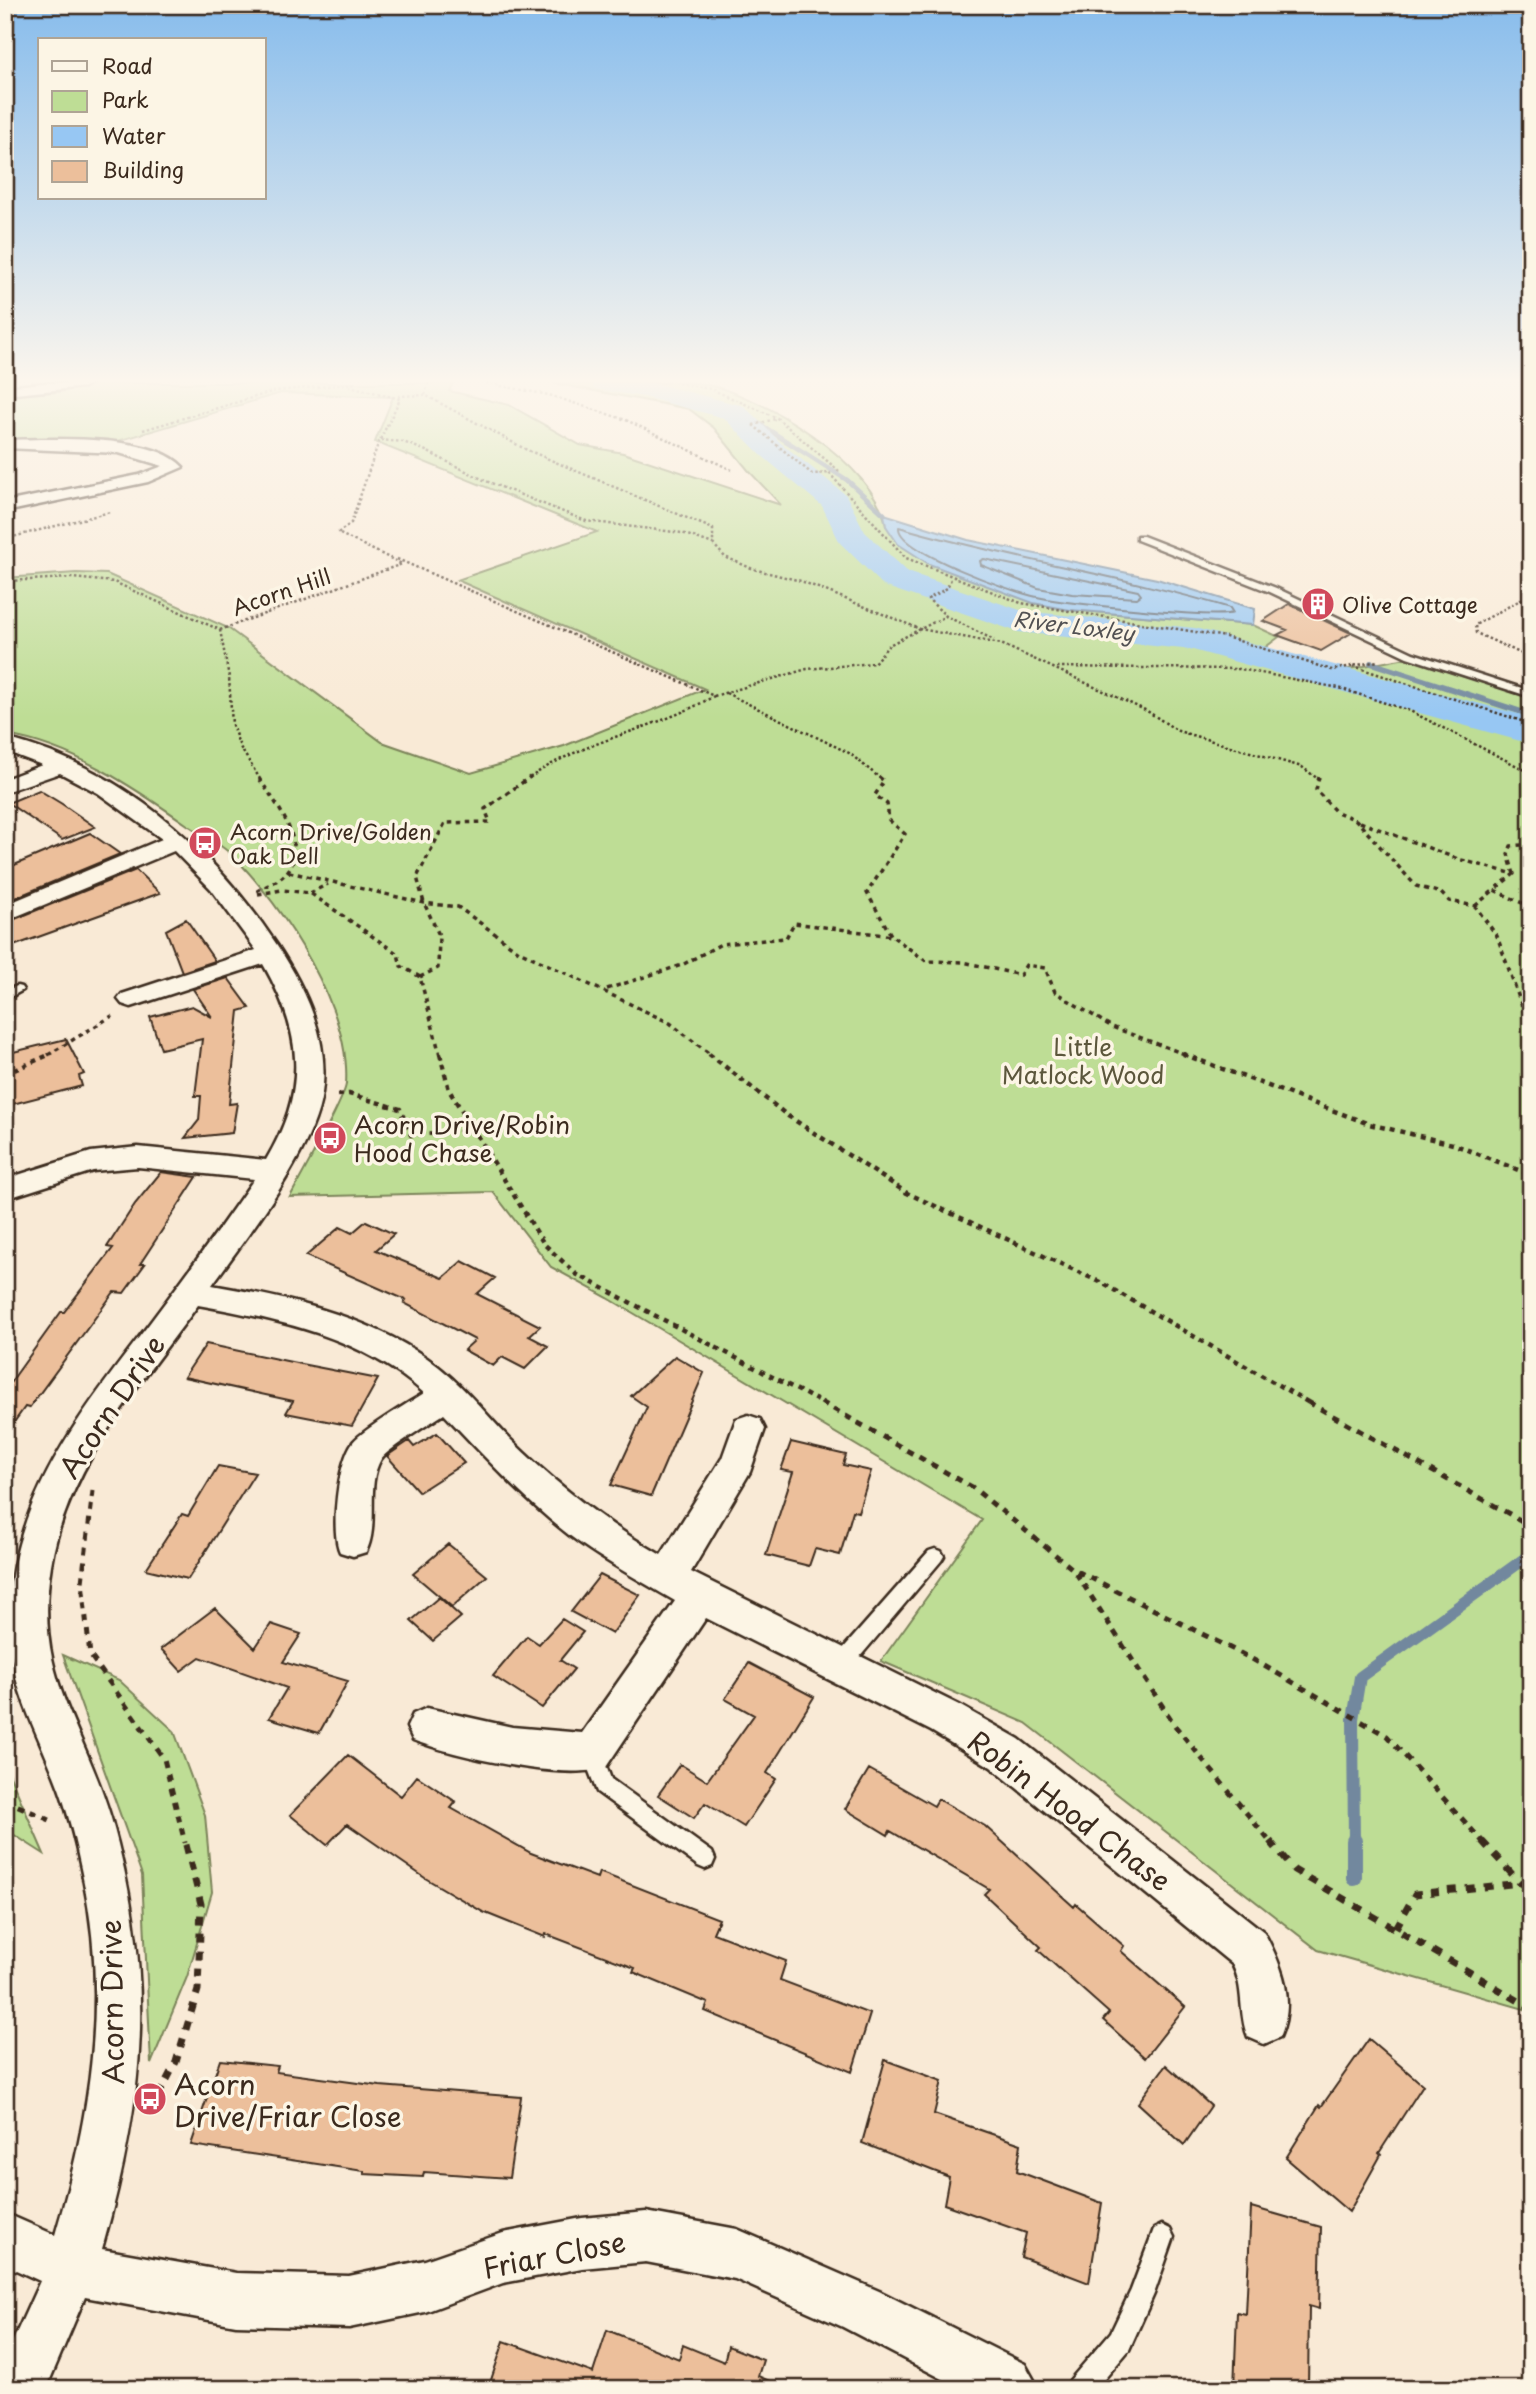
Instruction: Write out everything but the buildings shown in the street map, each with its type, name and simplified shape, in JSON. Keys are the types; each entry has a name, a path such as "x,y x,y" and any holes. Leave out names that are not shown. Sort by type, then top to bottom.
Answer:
{"street":[{"path":"5,507 65,495"},
{"name":"Acorn Drive","path":"5,744 61,765 131,805 177,841 220,882 269,954 285,983 306,1039 309,1095 274,1171 93,1422 64,1469 36,1550 29,1594 17,1638 32,1664 87,1810 109,1897 116,1956 112,2104 70,2269 19,2389"},
{"path":"5,786 61,765"},
{"path":"5,914 177,841"},
{"path":"131,999 269,954"},
{"path":"5,1189 91,1162 138,1157 274,1171"},
{"name":"Robin Hood Chase","path":"189,1292 302,1314 348,1328 392,1350 447,1394 557,1504 613,1546 839,1667 977,1735 1005,1753 1248,1948 1262,1973 1268,1998 1264,2021"},
{"path":"353,1541 357,1484 366,1451 447,1394"},
{"path":"427,1727 512,1746 592,1753 684,1586 738,1462 748,1429"},
{"name":"Friar Close","path":"5,2238 70,2269 236,2299 349,2302 425,2286 503,2259 582,2242 646,2237 737,2253 861,2309 1006,2383 1012,2389"}],"lane":[{"path":"1140,538 1273,590 1410,655 1531,694"},
{"path":"839,1667 935,1556"},
{"path":"592,1753 604,1785 705,1858"},
{"path":"1079,2389 1120,2341 1142,2294 1162,2237"}],"path":[{"name":"Acorn Hill","path":"289,872 297,846 279,807 246,761 232,726 229,676 220,630 402,564 397,559 338,533 351,523 361,495"},
{"path":"520,495 586,521 682,533 713,544 725,558 753,569 801,581 920,629 1001,644"},
{"path":"639,495 713,529 713,544"},
{"path":"849,495 906,558 951,578 1021,603 1202,632 1332,670 1410,655"},
{"path":"5,539 110,512"},
{"path":"397,559 714,696"},
{"path":"5,581 72,578 114,582 220,630"},
{"path":"951,578 947,588 928,599 946,617 1147,711 1178,731 1276,762 1302,767 1318,776 1316,790 1335,811 1458,859 1514,874"},
{"path":"1531,594 1475,625 1476,633 1531,657"},
{"path":"420,977 438,968 439,935 424,903 417,877 445,823 490,821 485,809 555,759 681,715 714,696 807,668 874,663 889,645 946,617"},
{"path":"1053,666 1240,668 1339,688 1410,711 1531,773"},
{"path":"1352,666 1531,724"},
{"path":"726,693 849,753 884,781 875,795 887,804 889,820 905,834 867,893 892,936 926,961 963,962 1020,975 1026,965 1045,968 1055,992 1112,1027 1369,1124 1453,1144 1531,1175"},
{"path":"1356,820 1416,886 1441,893 1449,901 1475,906 1497,936 1531,1032"},
{"path":"1514,874 1508,854 1511,846 1531,844"},
{"path":"234,900 279,882 289,872 329,884 458,907 519,951 607,989 670,1023 788,1116 907,1193 1100,1282 1408,1460 1531,1526"},
{"path":"1475,906 1514,874"},
{"path":"310,893 329,884"},
{"path":"282,890 310,893 398,954 401,966 420,977 449,1090 544,1244 576,1274 693,1333 949,1473 1024,1527 1074,1570 1252,1659 1387,1736 1522,1885"},
{"path":"1494,890 1531,907"},
{"path":"607,989 682,965 721,944 786,938 794,923 892,936"},
{"path":"5,1074 43,1059 80,1039 131,999"},
{"path":"309,1095 349,1094 400,1109 411,1135 473,1131"},
{"path":"1074,1570 1176,1727 1294,1870 1531,2008"},
{"path":"1395,1928 1415,1895 1531,1882"}],"green space":[{"name":"Little Matlock Wood","path":"505,495 750,495 781,505 771,495 872,495 886,526 1033,603 1070,610 1253,625 1279,637 1263,649 1333,672 1406,658 1531,698 1531,2011 1318,1950 1026,1723 881,1661 982,1520 608,1298 551,1267 493,1192 290,1197 346,1084 345,1055 338,1024 326,992 292,931 253,877 217,844 102,770 54,748 5,735 5,578 76,573 107,574 228,628 382,742 471,773 564,746 705,689 457,580 597,532"},
{"path":"63,1655 119,1680 174,1731 205,1815 212,1892 187,1977 151,2064 142,1875"},
{"path":"5,1764 44,1854 5,1829"}],"water":[{"path":"884,514 968,540 1157,579 1255,609 1253,625 1070,610 1033,603 929,564 898,544 886,526"}],"waterway":[{"name":"River Loxley","path":"826,495 835,502 851,536 896,579 1018,621 1195,639 1501,721 1531,732"},
{"path":"863,495 884,514"},
{"path":"1371,663 1531,715"},
{"path":"1354,1843 1353,1719 1360,1677 1531,1554"},
{"path":"1354,1843 1354,1878"}],"place":[{"name":"Olive Cottage","path":"1318,604"},
{"name":"Acorn Drive/Golden Oak Dell","path":"205,843"},
{"name":"Acorn Drive/Robin Hood Chase","path":"330,1138"},
{"name":"Acorn Drive/Friar Close","path":"150,2099"}]}
